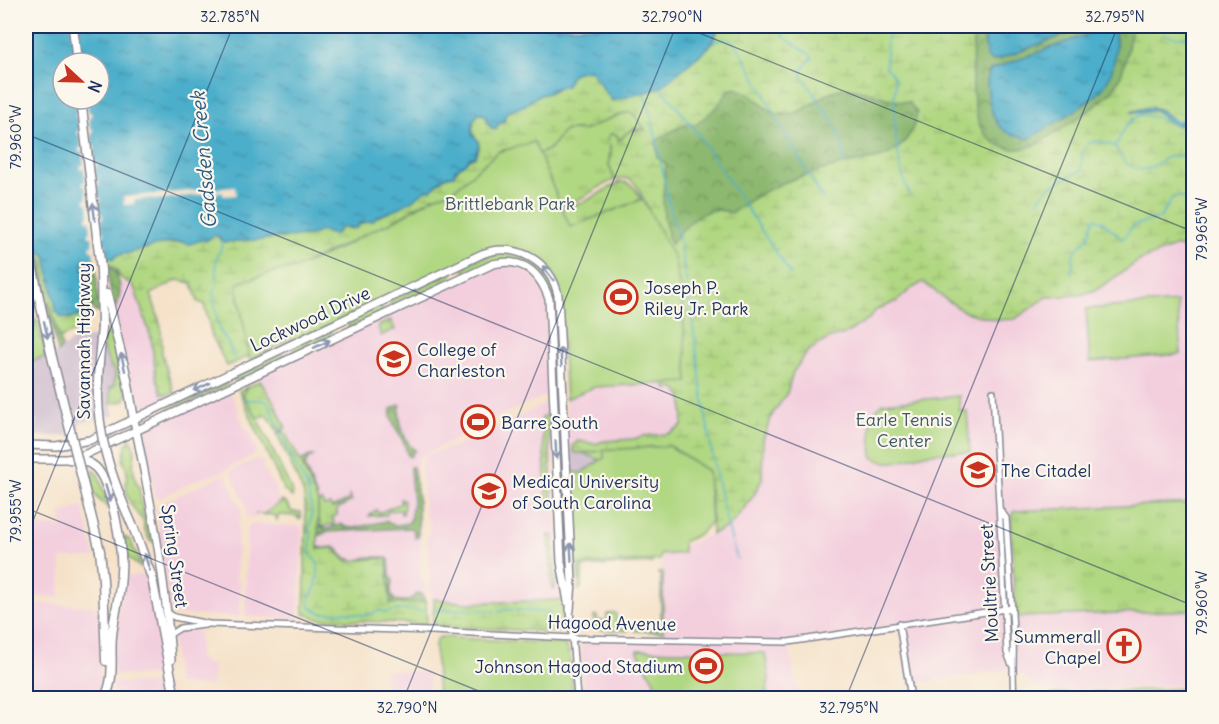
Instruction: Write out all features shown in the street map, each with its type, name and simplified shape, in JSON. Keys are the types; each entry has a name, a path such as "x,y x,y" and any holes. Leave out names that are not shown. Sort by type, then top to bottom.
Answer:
{"highway":[{"path":"73,26 76,51"},
{"name":"Savannah Highway","path":"82,111 101,270 102,327 98,389 101,430 112,478 152,578 172,681"},
{"name":"Savannah Highway","path":"26,212 32,263 51,353 100,550 106,697"},
{"path":"26,355 32,263"},
{"path":"101,270 127,379 134,420"},
{"path":"69,459 85,461 97,469 104,479 118,533 121,577 113,631 111,686 106,697"},
{"name":"Spring Street","path":"172,681 175,699"}],"main road":[{"name":"Lockwood Drive","path":"26,445 56,446 90,440 487,252 497,250 517,252 535,259 549,273 557,287 573,581 570,610"},
{"name":"Lockwood Drive","path":"26,459 69,459 84,455 461,278 500,262 514,263 528,268 541,280 549,299 561,562 570,610"},
{"path":"456,267 461,278"},
{"path":"384,301 390,312"},
{"path":"338,323 343,334"},
{"path":"550,328 560,328"},
{"path":"287,346 292,357"},
{"path":"227,375 232,386"},
{"path":"553,395 563,388"},
{"path":"162,407 166,416"},
{"name":"Spring Street","path":"134,420 151,505 169,636 172,681"},
{"path":"559,519 569,518"}],"street":[{"path":"993,392 1001,511"},
{"name":"Moultrie Street","path":"1001,511 1006,518 1014,651 1012,665 1014,699"},
{"name":"Moultrie Street","path":"1001,511 1007,653 1012,665"},
{"name":"Hagood Avenue","path":"166,612 174,618 209,624 573,638 788,642 1012,608"},
{"path":"570,610 577,699"},
{"name":"Hagood Avenue","path":"169,636 180,628 209,624"},
{"path":"899,624 911,699"}],"shaded area":[{"name":"The Citadel","path":"1176,246 1191,252 1194,256 1193,685 1045,691 1031,684 1012,669 908,684 899,624 789,642 798,698 583,698 581,644 629,639 663,639 662,555 730,526 762,479 763,439 772,415 787,393 793,372 808,351 828,339 847,333 870,318 876,310 897,301 924,281 934,289 1035,304 1047,297 1080,295 1096,290 1139,261"},
{"path":"503,265 516,266 527,271 538,281 546,300 550,390 546,395 483,423 482,426 419,457 416,467 421,538 420,564 426,602 390,604 346,561 318,549 318,502 274,402 258,377 488,269"},
{"path":"129,283 134,287 151,337 160,389 168,399 151,407 142,406 134,398 107,284"},
{"path":"97,336 106,352 112,371 115,373 110,398 114,416 80,422 79,433 65,436 35,436 33,429 36,428 36,420 28,416 34,360 58,352 71,341"},
{"path":"688,382 693,445 569,453 566,399 594,387"},
{"path":"226,392 232,395 246,431 249,432 257,448 255,454 222,472 196,480 160,498 155,496 143,439 144,432 149,427"},
{"name":"Medical University of South Carolina","path":"543,405 550,408 551,415 563,600 466,603 431,599 427,536 430,531 429,519 425,517 421,466 423,460 427,455 456,446"},
{"path":"604,450 604,458 581,473 570,471 569,453"},
{"path":"256,459 263,462 263,467 269,480 272,481 279,500 287,504 292,512 301,512 301,519 298,519 298,516 279,515 277,520 275,515 257,515 256,518 247,518 245,504 231,473"},
{"path":"226,475 241,509 241,519 238,521 237,551 241,548 237,554 236,582 241,579 240,617 175,614 169,608 156,509 162,503"},
{"path":"83,506 95,558 61,558 60,598 26,595 26,526 63,527 61,514"},
{"path":"251,524 302,528 298,619 245,616 247,527"},
{"path":"147,574 163,658 164,675 115,675 112,660 124,577"},
{"path":"29,603 92,606 98,611 101,698 26,698 26,605"},
{"path":"180,630 199,631 199,656 204,663 213,665 212,686 177,684 173,641"},
{"path":"386,670 428,672 430,698 385,698"},
{"path":"114,683 163,684 166,687 167,698 112,698"}],"green space":[{"path":"720,26 973,26 973,90 980,126 988,137 999,145 1018,149 1033,145 1058,132 1109,94 1122,73 1132,26 1193,26 1193,108 1187,116 1189,119 1193,113 1193,256 1191,252 1176,246 1139,261 1096,290 1080,295 1047,297 1015,319 996,320 965,312 923,282 897,301 876,310 870,318 847,333 828,339 808,351 793,372 787,393 772,415 763,439 762,479 754,495 730,526 712,534 710,489 653,447 576,453 573,451 573,445 578,441 595,444 668,434 682,426 681,397 676,389 667,389 665,386 643,199 634,182 626,178 615,180 609,165 611,149 607,139 611,134 617,135 619,141 630,131 645,130 636,116 629,112 584,130 566,130 550,148 540,153 528,154 503,149 449,194 419,205 390,223 296,268 276,271 238,283 249,356 227,366 212,336 204,304 198,302 192,283 177,280 151,294 161,327 162,354 174,393 162,394 156,376 151,337 134,287 121,278 115,268 105,263 105,259 110,257 113,259 117,255 154,246 198,241 215,235 221,238 258,240 307,236 321,231 334,235 342,227 352,229 400,207 444,178 454,174 458,167 474,156 479,147 472,126 479,114 486,114 487,123 492,129 505,118 505,113 525,105 537,96 567,84 573,74 582,70 590,70 599,74 633,95 654,90 678,73 712,43","holes":["736,88 751,95 771,112 785,115 794,113 828,94 846,88 909,102 917,113 907,139 889,154 799,177 772,188 732,213 717,210 703,213 685,227 671,244 664,219 663,194 666,164 657,157 656,141 677,128 692,123 693,127 717,107 729,90"]},
{"path":"973,26 984,26 984,42 997,60 1088,26 1110,26 987,73 1093,97 1110,74 1113,65 1116,37 1112,26 1132,26 1122,73 1109,94 1045,140 1025,148 1012,149 993,141 980,126 973,90"},
{"path":"736,88 751,95 771,112 785,115 803,109 837,90 846,88 909,102 918,113 907,139 889,154 799,177 772,188 732,213 716,209 694,220 669,248 643,199 653,143 671,131 707,114 729,90"},
{"path":"629,112 636,116 646,131 634,128 619,142 617,135 611,134 609,165 615,180 581,198 558,206 538,155 551,148 555,138 566,130 582,131"},
{"name":"Brittlebank Park","path":"534,142 570,227 643,199 674,258 682,299 688,382 594,387 566,399 559,287 555,277 550,269 537,258 503,248 294,341 290,339 250,361 238,283 276,271 296,268 340,248 390,223 434,197 452,191 498,152"},
{"path":"620,182 634,187 641,200 573,232 558,210 584,202"},
{"path":"37,251 41,251 46,256 56,310 69,319 81,316 87,311 87,287 82,261 95,260 96,267 91,270 90,276 91,306 88,320 79,329 60,339 48,298 43,261"},
{"path":"507,253 527,258 535,263 547,277 555,296 557,320 555,324 552,324 546,286 542,279 528,267 517,261 467,273 463,270 477,260"},
{"path":"37,254 42,257 47,293 41,280"},
{"path":"108,266 116,273 120,284 116,307 112,301"},
{"path":"96,267 99,312 95,312 92,307 89,291 91,270"},
{"path":"452,274 452,280 395,307 389,305 392,300"},
{"path":"49,301 62,348 58,352 47,303"},
{"path":"1177,302 1181,354 1090,362 1086,309"},
{"path":"379,306 383,308 382,313 349,328 347,324 349,320"},
{"path":"35,319 38,320 46,356 30,362"},
{"path":"391,320 395,330 381,336 378,326"},
{"path":"109,325 127,395 124,401 111,403 110,388 114,386 115,373 97,336 110,335"},
{"path":"331,331 333,335 297,352 293,350 295,346"},
{"path":"280,353 285,355 284,359 237,381 233,380 234,377"},
{"path":"260,381 274,402 286,428 278,432 267,415 257,418 243,395 247,387"},
{"path":"224,382 227,383 226,386 171,411 168,408"},
{"path":"247,387 243,395 254,411 293,493 292,497 284,490 239,391"},
{"name":"Earle Tennis Center","path":"959,396 960,411 967,411 970,452 931,453 891,462 884,462 872,456 872,420 883,403"},
{"path":"558,403 563,440 565,510 562,510"},
{"path":"401,405 402,429 411,447 415,450 410,457 390,413 391,409"},
{"path":"548,413 552,504 547,505 542,418"},
{"path":"284,431 301,462 318,502 318,549 333,548 346,561 387,558 390,604 426,602 427,620 425,624 319,619 304,614 306,523 304,494 277,434"},
{"path":"131,439 135,451 133,466 142,509 154,542 150,541 144,528 144,522 134,509 126,489 127,469 123,461 126,444"},
{"path":"670,446 708,471 711,522 701,533 683,542 683,553 660,555 660,560 574,565 570,471 581,473 604,458 604,450"},
{"path":"653,447 656,449 617,460 600,460 580,453"},
{"path":"313,456 308,459 305,466 317,498 317,525 326,529 342,524 345,527 354,528 386,521 395,525 410,522 413,501 410,467 413,467 418,497 418,537 415,538 410,528 326,532 317,537 317,546 336,547 344,557 353,560 348,562 319,555 298,462"},
{"path":"93,469 98,474 110,509 99,500 92,488"},
{"path":"349,496 352,501 337,509 337,515 333,517 334,525 321,526 318,502 322,501 324,506 330,505 332,508 349,500"},
{"path":"400,499 404,501 403,514 401,510 388,511 387,515 369,516 376,510 379,513 401,503"},
{"path":"282,501 292,512 301,512 301,519 298,519 298,516 279,515 277,520 275,515 255,514 264,514"},
{"path":"1193,503 1193,610 1020,617 1015,614 1011,518 1015,511"},
{"path":"549,535 554,536 555,589 552,589"},
{"path":"124,537 130,540 140,560 141,568 127,557"},
{"path":"653,556 652,563 582,567 582,586 579,590 578,559"},
{"path":"367,557 389,559 390,575 393,581 391,592 394,600 408,600 418,593 422,595 426,604 389,608 366,561 359,560"},
{"path":"663,573 663,632 635,631 638,625 639,629 656,630 661,627 661,575 658,574"},
{"path":"434,599 467,603 563,600 563,627 558,632 438,626 433,621"},
{"path":"616,613 617,628 628,629 628,631 594,630 594,616 597,616 598,621 607,621 607,614"},
{"path":"441,637 564,644 571,662 573,698 438,698 435,644"},
{"name":"Johnson Hagood Stadium","path":"637,650 765,653 769,678 766,698 663,698"},
{"path":"1193,688 1193,698 1045,698 1053,694"}],"water":[{"path":"26,26 720,26 709,47 661,87 654,90 612,101 590,70 574,73 565,87 557,87 506,113 504,121 495,130 487,123 486,115 478,114 473,121 472,134 479,144 475,157 470,157 465,164 455,170 454,175 444,177 431,190 427,189 405,205 378,216 373,221 359,223 358,228 342,227 334,235 321,231 310,236 223,242 215,235 206,241 190,244 174,242 117,255 113,259 108,257 82,262 87,287 87,311 71,318 61,317 56,310 46,256 41,251 26,252"},
{"path":"984,26 1088,26 997,60 990,60 986,56"},
{"path":"1110,26 1114,27 1116,49 1108,79 1099,92 1070,114 1030,138 1011,134 999,125 992,112 988,94 987,79 990,70"},
{"path":"1149,107 1159,109 1178,123 1184,120 1193,108 1193,113 1185,123 1179,126 1170,123 1155,110 1130,112"}],"pier":[{"path":"78,111 91,112 89,117 90,129 93,129 92,146 95,147 94,163 97,163 97,167 94,168 99,184 96,185 101,201 98,202 100,214 103,218 100,219 105,234 102,235 103,244 106,244 105,262 101,263 95,263 90,246 93,245 92,236 89,236 90,220 87,220 89,216 88,203 85,203 86,186 83,186 83,182 86,182 84,169 81,169 81,165 84,165 82,152 79,152 79,148 82,148 77,131 80,131 78,118 75,114"},
{"path":"26,159 37,254 26,255"},
{"path":"235,187 236,195 224,196 222,192 154,200 153,198 134,200 134,204 124,205 124,197"}],"waterway":[{"path":"777,26 784,37 811,55 812,58 802,69 802,76 834,123 842,142 844,164"},
{"path":"887,26 886,68 896,82 895,126 902,174 910,195"},
{"path":"1164,34 1184,37 1194,30"},
{"path":"713,43 723,39 732,41 740,50 778,122 823,199"},
{"path":"660,86 693,127 791,275"},
{"path":"644,93 678,235 717,480 737,559"},
{"path":"1115,145 1135,117 1145,115 1168,122"},
{"path":"1176,122 1185,118"},
{"path":"1037,202 1045,191 1082,170 1082,153 1088,143 1097,141 1115,146"},
{"path":"1115,146 1129,166 1140,169 1152,167 1167,158 1194,155"},
{"path":"1071,273 1074,253 1088,238 1095,218 1122,239 1135,225 1160,218 1172,198 1181,197 1194,205"},
{"path":"1194,238 1191,244 1194,250"},
{"name":"Gadsden Creek","path":"224,240 216,261 217,283 213,293 219,329 234,359"},
{"name":"Gadsden Creek","path":"245,400 268,402 292,459 308,488 312,513 309,528 310,554 318,564 315,589 309,598 310,607 322,613 346,612 362,615 379,610 386,613 398,610 423,611"},
{"name":"Gadsden Creek","path":"435,611 550,612"}],"place":[{"name":"Joseph P. Riley Jr. Park","path":"621,297"},
{"name":"College of Charleston","path":"394,359"},
{"name":"Barre South","path":"478,422"},
{"name":"The Citadel","path":"978,470"},
{"name":"Medical University of South Carolina","path":"489,491"},
{"name":"Summerall Chapel","path":"1124,646"},
{"name":"Johnson Hagood Stadium","path":"706,666"}]}
